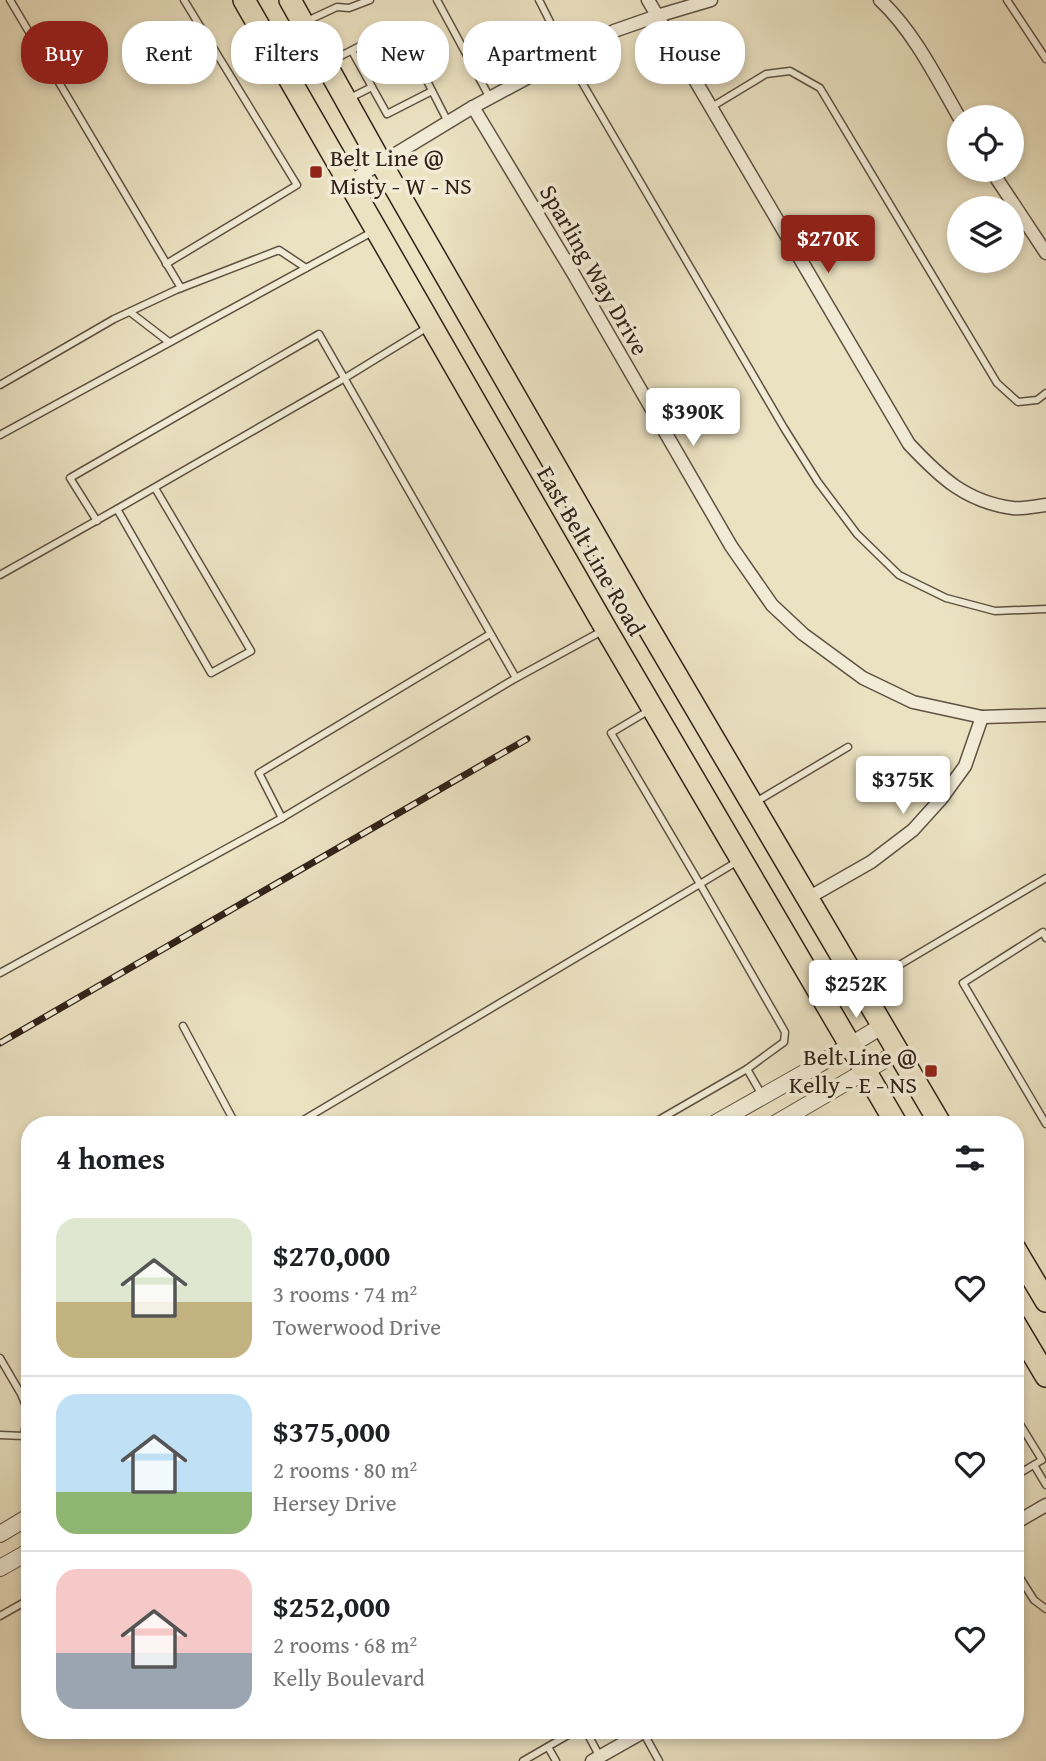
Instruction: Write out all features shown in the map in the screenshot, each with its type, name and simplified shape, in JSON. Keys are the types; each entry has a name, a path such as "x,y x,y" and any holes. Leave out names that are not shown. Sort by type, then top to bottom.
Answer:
{"main road":[{"name":"East Belt Line Road","path":"244,0 606,629 892,1116"},
{"name":"East Belt Line Road","path":"290,0 301,21"},
{"name":"East Belt Line Road","path":"336,84 638,610 936,1116"},
{"path":"606,629 638,610"},
{"path":"1024,1264 1046,1301"},
{"path":"1024,1339 1046,1376"}],"street":[{"path":"648,0 909,444 941,478 969,496 1014,508 1046,505"},
{"path":"621,29 711,0"},
{"path":"880,0 895,14 952,105"},
{"path":"348,183 515,84"},
{"name":"Sparling Way Drive","path":"473,107 731,546 772,605 803,634 863,678 913,702 982,717 1046,715"},
{"path":"999,182 1046,253"},
{"path":"808,898 871,862 913,830 942,799 965,765 982,717"},
{"path":"728,1116 882,1026"},
{"path":"789,1116 898,1052"},
{"path":"1024,1518 1046,1505"},
{"path":"0,1534 21,1521"},
{"path":"0,1568 21,1556"},
{"path":"598,1760 628,1739"}],"lane":[{"path":"10,0 181,288"},
{"path":"166,264 297,185 184,0"},
{"path":"306,21 337,7 349,8 370,0"},
{"path":"437,0 490,98"},
{"path":"539,0 549,21"},
{"path":"1007,0 1046,59"},
{"path":"343,55 399,26 448,122"},
{"path":"352,51 387,114 432,91"},
{"path":"710,108 766,75 790,71 820,88 997,383 1018,402 1037,400 1046,393"},
{"path":"583,84 784,428 818,482 857,534 899,575 946,598 996,611 1046,609"},
{"path":"346,101 372,87"},
{"path":"0,435 376,230"},
{"path":"0,385 130,312 181,288 279,250 306,268"},
{"path":"130,312 169,342"},
{"path":"0,575 345,378 430,325"},
{"path":"97,521 70,478 319,334 516,678"},
{"path":"117,509 211,673 251,651 155,488"},
{"path":"0,972 282,818 516,678 606,629"},
{"path":"282,818 258,774 490,634"},
{"path":"653,709 611,733 785,1032 785,1042 747,1069 666,1116"},
{"path":"752,804 848,747"},
{"path":"310,1116 742,859"},
{"path":"860,988 1046,878"},
{"path":"1046,938 1042,932 963,983 1046,1124"},
{"path":"183,1026 231,1116"},
{"path":"747,1069 763,1096"},
{"path":"0,1358 21,1394"},
{"path":"1024,1431 1042,1460 1024,1470"},
{"path":"0,1435 21,1435"},
{"path":"1034,1465 1046,1485"},
{"path":"1024,1584 1034,1600 1046,1609"},
{"path":"0,1616 21,1604"},
{"path":"523,1761 561,1739"},
{"path":"589,1739 598,1760"},
{"path":"641,1739 659,1761"},
{"path":"548,1746 556,1761"}],"railway":[{"path":"0,1043 527,739"}],"place":[{"name":"Belt Line @ Misty - W - NS","path":"316,172"},
{"name":"Belt Line @ Kelly - E - NS","path":"931,1071"}]}
